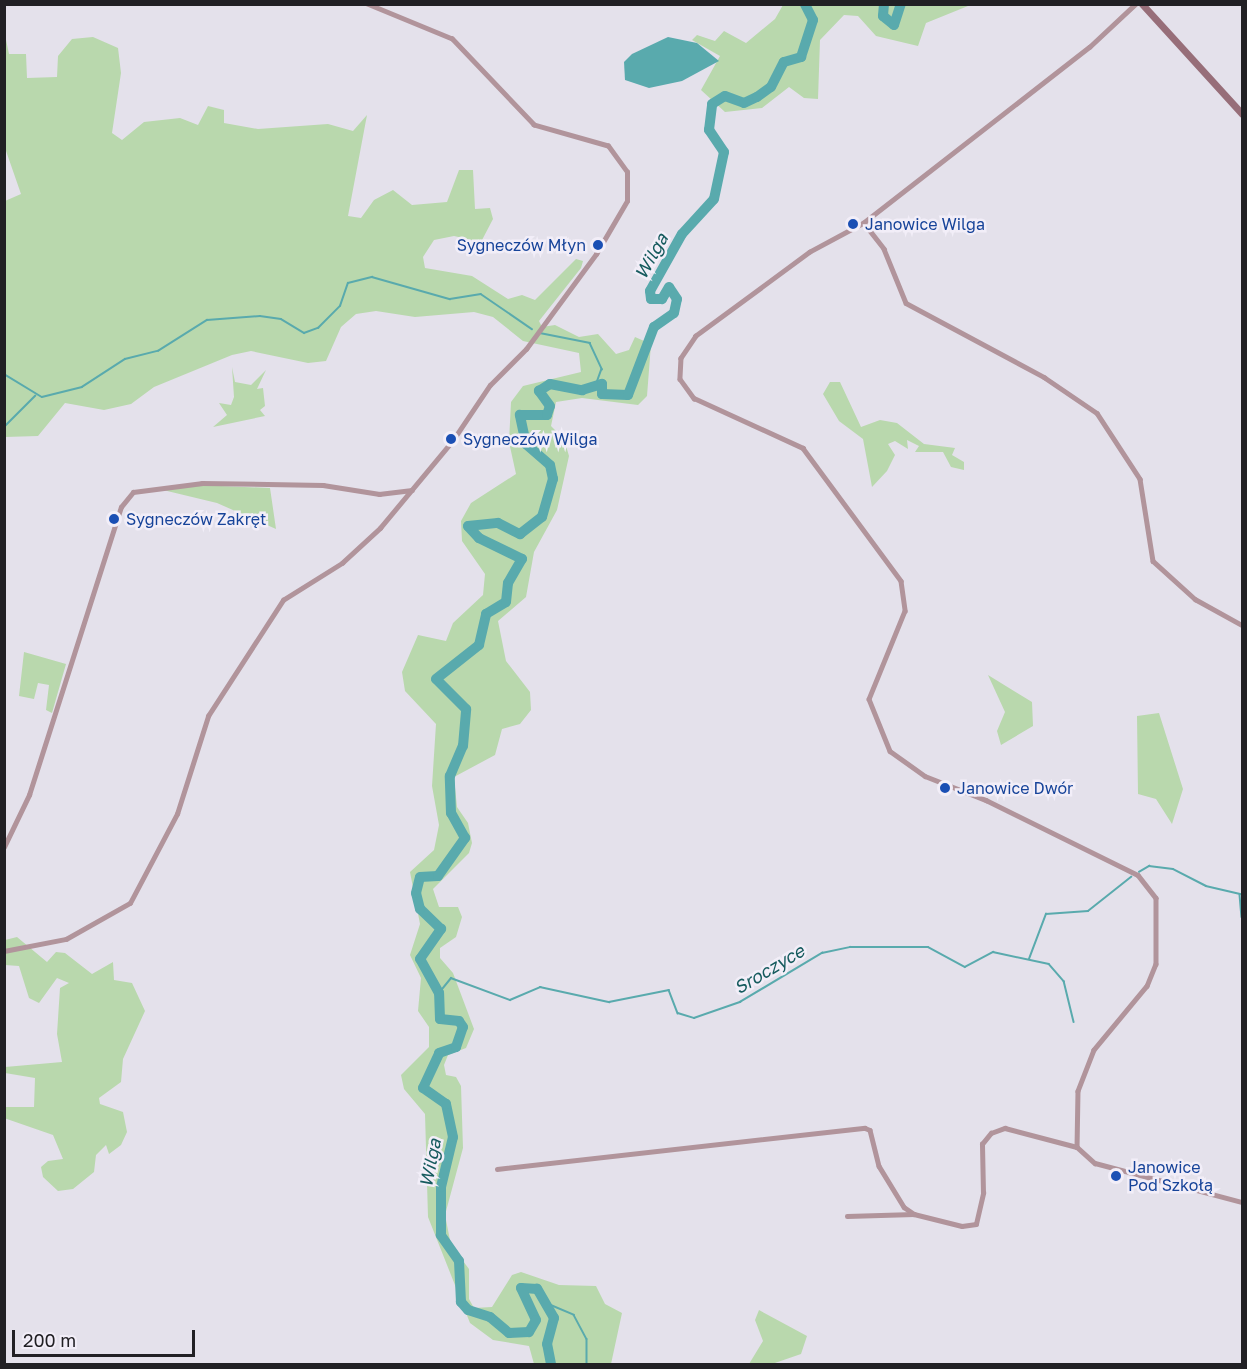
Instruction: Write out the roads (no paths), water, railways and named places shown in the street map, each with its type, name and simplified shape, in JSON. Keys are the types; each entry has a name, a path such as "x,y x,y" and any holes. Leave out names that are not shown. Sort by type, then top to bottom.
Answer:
{"street":[{"path":"4,951 75,935 130,903 177,814 208,717 282,600 361,549 412,490 596,254 627,201 627,172 608,146 526,120 452,39 367,4"},
{"path":"1077,1147 1075,1114 1085,1071 1107,1029 1147,986 1156,964 1156,898 1131,871 986,800 925,777 890,751 869,699 905,611 901,581 803,448 694,398 680,379 681,358 696,336 810,252 864,223 1090,47 1136,4"},
{"path":"1142,4 1242,114"},
{"path":"864,223 884,249 906,303 1044,377 1097,413 1140,479 1153,561 1195,599 1242,625"},
{"path":"4,847 29,795 121,507 133,492 202,483 323,484 380,494 412,490"},
{"path":"497,1169 865,1128 870,1130 879,1166 914,1214"},
{"path":"847,1216 914,1214 962,1226 976,1224 982,1193 982,1144 996,1129 1077,1147 1095,1163 1242,1202"}],"water":[{"path":"668,37 697,43 719,61 682,81 649,88 625,80 624,62 632,54"}],"waterway":[{"name":"Wilga","path":"551,1364 547,1344 554,1318 537,1289 521,1288 536,1320 529,1332 509,1333 490,1317 468,1310 461,1302 459,1261 441,1235 441,1187 453,1137 446,1104 423,1088 439,1053 456,1047 463,1027 459,1021 440,1019 439,993 420,959 441,929 420,909 416,893 420,877 438,876 465,838 451,813 450,776 463,746 466,709 436,679 479,645 486,614 506,602 508,583 522,559 479,538 468,526 498,523 520,534 542,517 553,479 550,465 526,444 520,415 547,415 550,406 539,391 550,384 582,390 602,384 602,394 628,395 654,327 674,313 677,299 669,287 662,299 651,299 650,291 682,234 714,199 724,152 709,130 712,104 725,96 744,103 757,97 771,87 784,62 801,57 813,20 805,4"},
{"name":"Wilga","path":"884,4 883,16 894,25 901,4"},
{"path":"4,374 42,397 82,387 125,359 158,351 207,320 260,316 281,319 304,333 318,328 340,306 348,283 372,277 450,299 481,294 532,329"},
{"path":"540,333 590,343 602,369 597,383"},
{"path":"4,427 35,396"},
{"name":"Sroczyce","path":"1139,872 1149,866 1173,869 1206,886 1242,894"},
{"name":"Sroczyce","path":"1029,959 1046,914 1088,911 1131,877"},
{"name":"Sroczyce","path":"1240,895 1242,917"},
{"name":"Sroczyce","path":"439,993 451,978 510,1000 540,987 609,1002 669,990 678,1013 694,1018 740,1002 822,953 850,947 928,947 965,967 993,952 1049,964 1064,981 1074,1022"},
{"path":"551,1305 574,1315 587,1339 587,1364"}],"place":[{"name":"Janowice Wilga","path":"853,224"},
{"name":"Sygneczów Młyn","path":"598,245"},
{"name":"Sygneczów Wilga","path":"451,439"},
{"name":"Sygneczów Zakręt","path":"114,519"},
{"name":"Janowice Dwór","path":"945,788"},
{"name":"Janowice Pod Szkołą","path":"1116,1176"}]}
